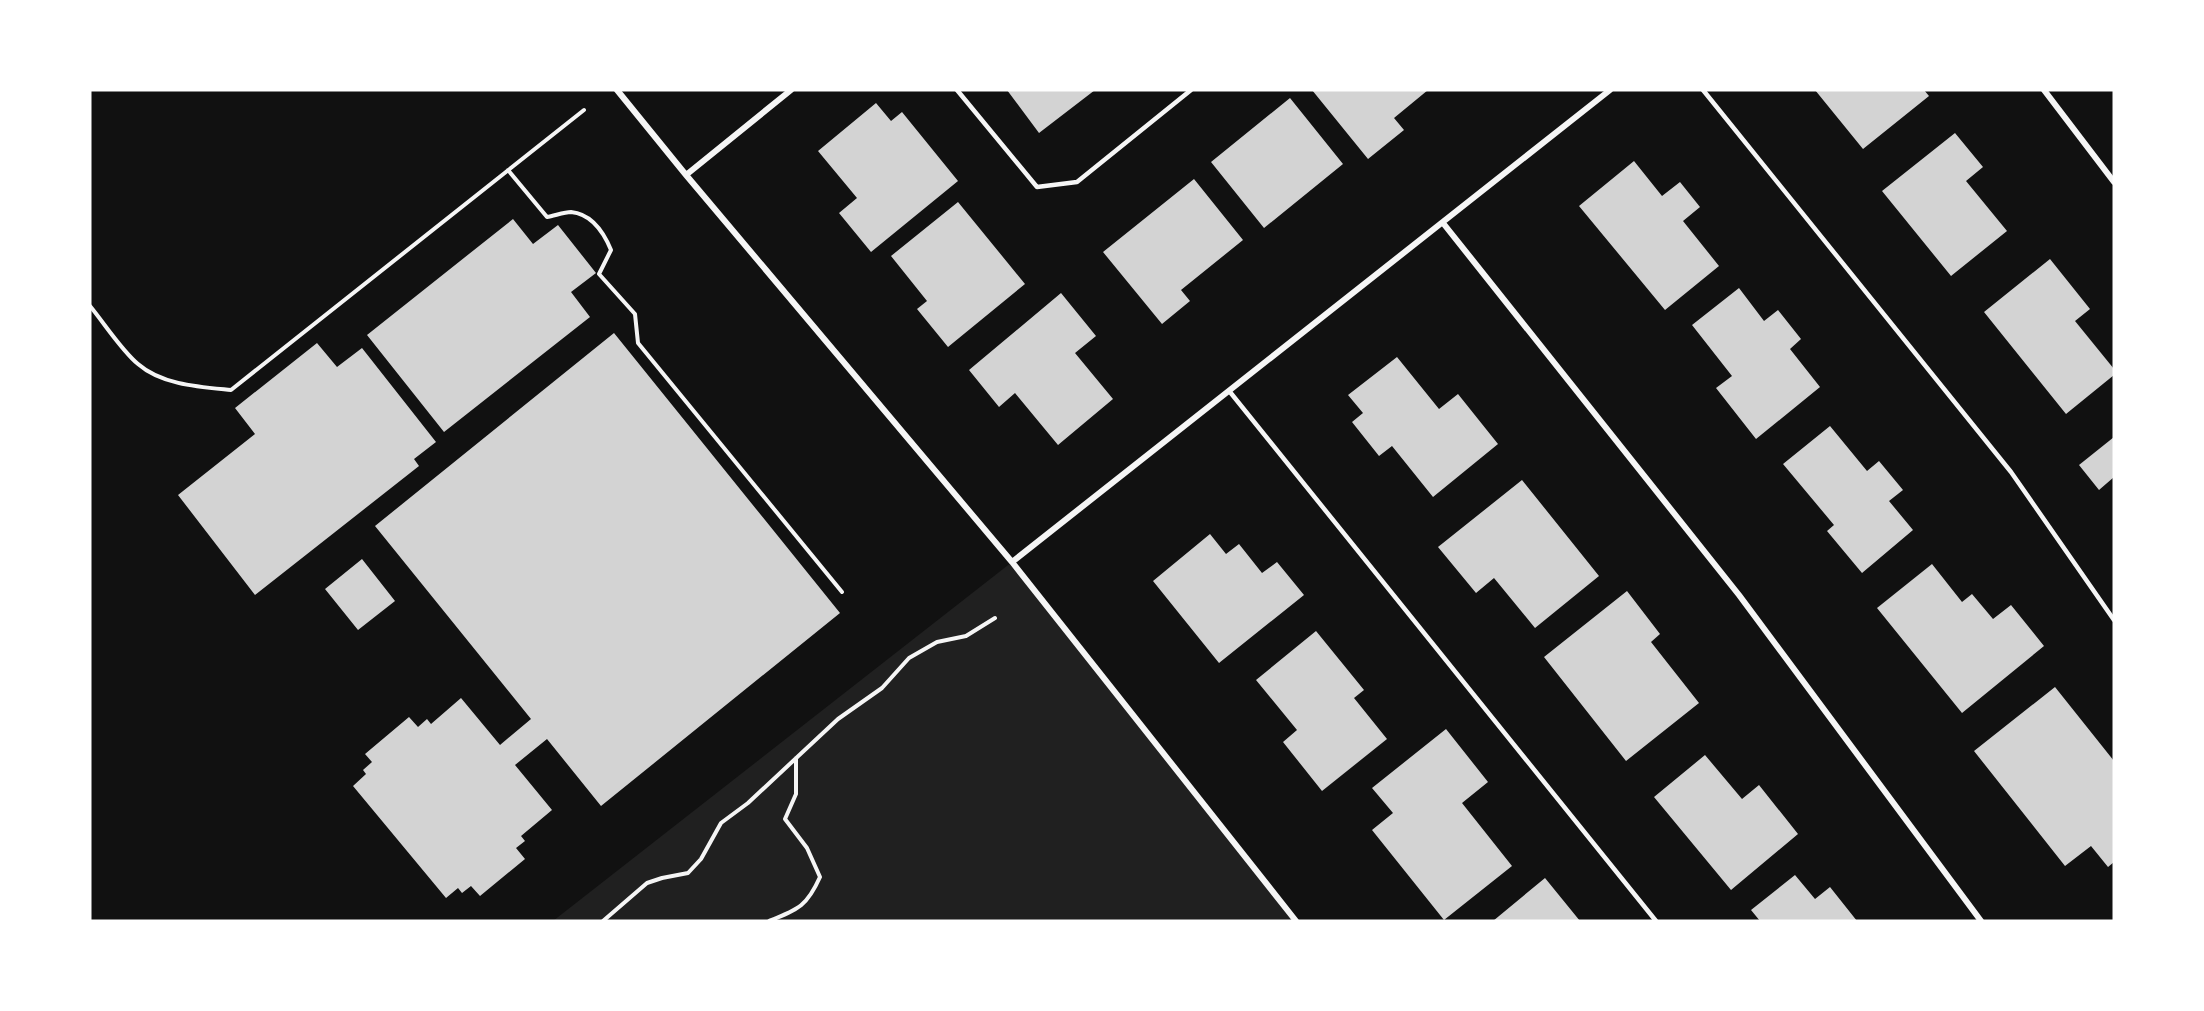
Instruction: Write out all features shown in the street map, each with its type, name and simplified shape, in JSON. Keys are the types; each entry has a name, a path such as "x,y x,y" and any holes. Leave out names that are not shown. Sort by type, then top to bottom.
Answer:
{"street":[{"path":"617,90 1012,562 1294,920"},
{"path":"686,175 791,90"},
{"path":"1012,562 1610,90"},
{"path":"2044,90 2114,182"},
{"path":"1443,223 1739,595 1981,921"}],"lane":[{"path":"957,90 1037,187 1077,182 1191,90"},
{"path":"1702,90 2010,472 2114,620"},
{"path":"1230,392 1656,921"}],"path":[{"path":"90,306 138,364 162,378 199,387 231,390 584,110"},
{"path":"508,170 547,217 571,212 592,220 605,235 611,250 599,274 635,314 638,342 842,592"},
{"path":"603,921 647,883 688,873 701,859 722,823 748,803 838,719 882,688 909,658 937,642 966,636 995,618"},
{"path":"769,921 791,913 811,898 820,877 807,848 785,819 796,794 796,757"}],"shaded area":[{"path":"1012,562 1295,919 1292,921 553,921"}],"building":[{"path":"1007,90 1095,90 1039,133"},
{"path":"1312,90 1428,90 1394,118 1404,130 1368,159"},
{"path":"1815,90 1924,90 1929,96 1863,149"},
{"path":"1290,98 1343,164 1264,228 1211,162"},
{"path":"876,103 891,121 902,112 958,181 871,252 839,213 857,198 818,151"},
{"path":"1955,133 1983,167 1966,181 2007,231 1951,276 1882,191"},
{"path":"1634,161 1662,196 1680,182 1700,207 1683,221 1719,266 1665,310 1579,206"},
{"path":"1194,179 1243,240 1181,290 1190,301 1162,324 1103,252"},
{"path":"958,202 1025,284 948,347 917,309 927,301 891,256"},
{"path":"513,219 533,244 558,225 596,273 571,292 590,317 444,432 367,335"},
{"path":"2050,259 2090,309 2075,321 2114,369 2114,375 2066,414 1984,312"},
{"path":"1739,288 1764,321 1778,310 1801,339 1790,349 1820,387 1756,439 1716,388 1732,376 1692,325"},
{"path":"1061,293 1096,336 1075,353 1113,399 1058,445 1015,393 999,407 969,370"},
{"path":"614,333 840,613 601,806 547,739 515,765 552,810 521,836 525,841 516,848 525,859 480,896 471,886 462,893 458,888 446,898 353,786 366,774 363,770 372,762 365,754 409,717 418,727 427,719 431,724 461,698 500,745 531,719 375,526"},
{"path":"317,343 337,367 362,348 436,442 414,459 419,466 255,595 178,495 255,434 235,408"},
{"path":"1397,357 1439,409 1458,394 1498,444 1433,497 1392,446 1379,456 1352,422 1363,413 1348,395"},
{"path":"1830,426 1867,471 1879,461 1903,490 1889,501 1913,530 1862,573 1827,531 1834,525 1783,464"},
{"path":"2114,437 2114,477 2099,490 2079,465"},
{"path":"1522,480 1599,576 1535,628 1494,578 1476,593 1438,547"},
{"path":"1210,534 1226,554 1239,544 1262,573 1277,562 1304,595 1219,663 1153,581"},
{"path":"362,559 395,601 358,630 325,589"},
{"path":"1932,564 1962,602 1972,594 1993,619 2011,605 2044,646 1962,713 1877,608"},
{"path":"1627,591 1660,634 1651,642 1699,703 1626,761 1544,657"},
{"path":"1316,631 1364,690 1354,698 1387,739 1322,791 1283,742 1297,730 1256,680"},
{"path":"2055,687 2114,761 2114,862 2108,867 2091,846 2065,866 1974,751"},
{"path":"1446,729 1488,782 1462,803 1512,866 1444,920 1372,830 1393,813 1372,788"},
{"path":"1705,755 1742,799 1759,785 1798,834 1731,890 1654,797"},
{"path":"1795,875 1815,899 1830,887 1857,921 1760,921 1751,910"},
{"path":"1545,878 1580,921 1493,921"}]}
